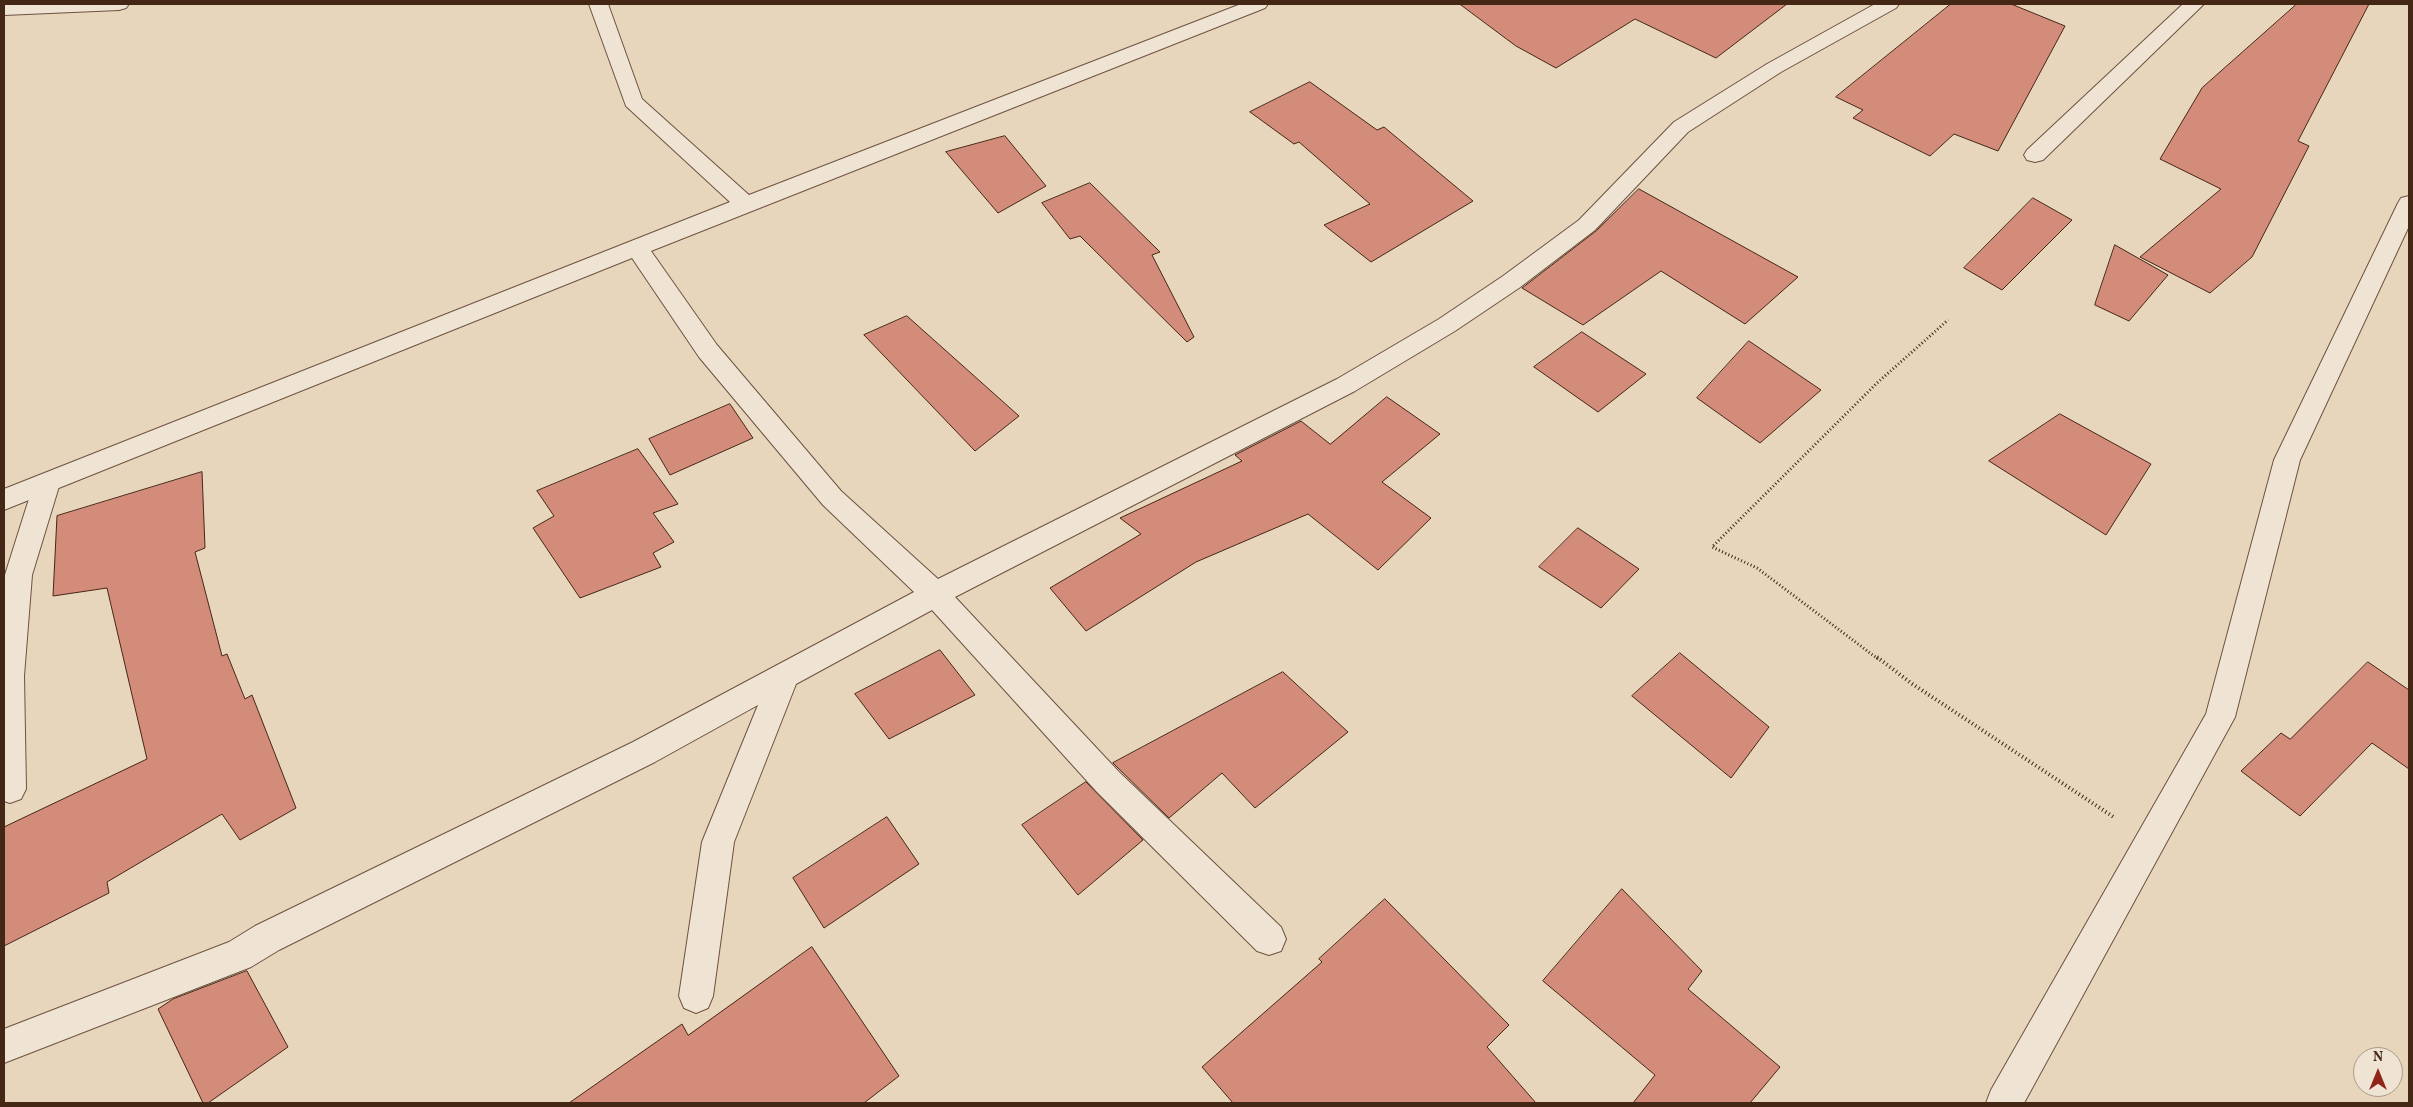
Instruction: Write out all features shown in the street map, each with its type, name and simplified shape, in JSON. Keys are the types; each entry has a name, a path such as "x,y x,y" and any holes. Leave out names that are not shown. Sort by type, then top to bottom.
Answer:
{"street":[{"path":"4,9 119,4"},
{"path":"598,4 633,102 746,204"},
{"path":"4,500 746,204 1258,4"},
{"path":"4,1046 239,955 267,938 644,752 935,594 1346,385 1447,325 1524,273 1587,225 1681,127 1774,68 1889,4"},
{"path":"2035,155 2194,4"},
{"path":"2004,1103 2220,717 2287,460 2409,203"},
{"path":"637,248 708,351 826,491 935,594 1108,782 1269,940"},
{"path":"4,477 47,482"},
{"path":"10,789 9,676 18,575 47,482"},
{"path":"696,996 718,842 785,675"}],"path":[{"path":"1948,320 1877,383 1712,547 1756,568 1911,683 2151,842"}],"building":[{"path":"1460,4 1787,4 1716,58 1635,19 1556,68 1516,46"},
{"path":"1951,4 2011,4 2065,26 1998,151 1954,134 1930,156 1853,118 1863,110 1836,97"},
{"path":"2297,4 2369,4 2298,141 2309,146 2252,257 2210,293 2140,257 2221,189 2160,159 2202,88"},
{"path":"1310,82 1377,130 1384,127 1473,201 1371,262 1324,225 1370,204 1299,142 1294,144 1250,112"},
{"path":"1005,136 1046,186 998,213 946,152"},
{"path":"1090,183 1160,252 1152,255 1194,337 1187,342 1080,236 1070,239 1042,203"},
{"path":"1639,189 1798,277 1745,324 1661,271 1583,325 1522,288 1596,231"},
{"path":"2033,198 2072,220 2002,290 1964,268"},
{"path":"2115,245 2168,275 2129,321 2095,305"},
{"path":"907,316 1019,416 975,451 864,335"},
{"path":"1582,332 1646,374 1598,412 1534,367"},
{"path":"1749,341 1821,390 1760,443 1697,398"},
{"path":"1387,397 1440,434 1382,482 1431,518 1378,570 1308,514 1196,562 1086,631 1050,588 1141,534 1120,518 1242,461 1235,455 1301,421 1330,444"},
{"path":"730,404 753,438 670,475 649,439"},
{"path":"2060,414 2151,464 2106,535 1989,461"},
{"path":"638,449 678,504 653,513 674,542 653,553 661,567 580,598 533,528 554,516 537,491"},
{"path":"202,472 205,548 195,552 222,656 227,654 245,699 252,695 296,808 240,840 222,814 107,882 109,893 4,946 4,827 147,759 107,588 53,596 57,516"},
{"path":"1578,528 1639,569 1601,608 1539,567"},
{"path":"940,650 975,695 889,739 855,694"},
{"path":"1680,653 1769,727 1731,778 1632,696"},
{"path":"2368,662 2409,690 2409,769 2372,743 2300,816 2241,771 2281,733 2290,739"},
{"path":"1283,672 1348,732 1255,808 1222,773 1169,818 1113,763"},
{"path":"1086,782 1143,840 1078,895 1022,825"},
{"path":"887,817 919,864 824,928 793,878"},
{"path":"1622,889 1702,971 1688,989 1780,1067 1750,1103 1633,1103 1655,1075 1543,981"},
{"path":"1385,899 1509,1025 1487,1047 1536,1103 1233,1103 1202,1067 1322,962 1319,959"},
{"path":"812,947 899,1076 864,1103 569,1103 682,1024 688,1035"},
{"path":"247,971 288,1047 208,1103 203,1103 158,1009 173,999"}]}
